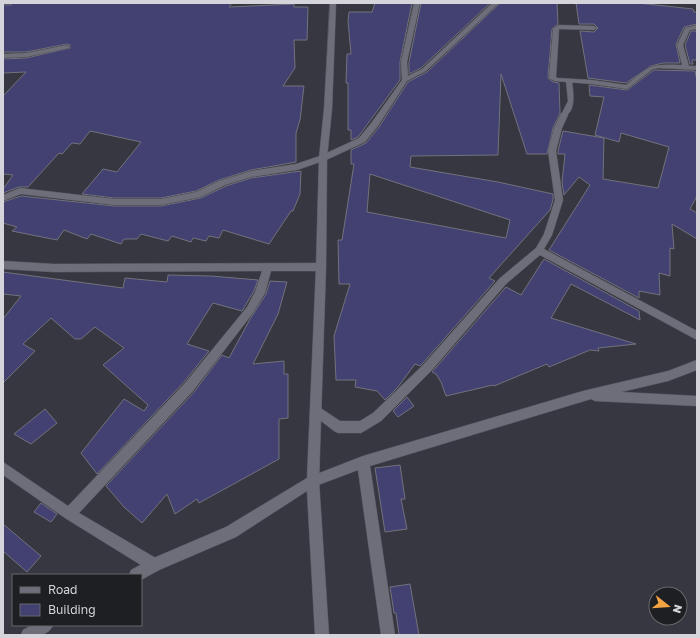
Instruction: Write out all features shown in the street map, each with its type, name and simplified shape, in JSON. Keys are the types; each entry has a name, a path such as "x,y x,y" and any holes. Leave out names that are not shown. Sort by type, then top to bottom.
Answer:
{"street":[{"path":"322,635 313,481 321,267 323,158 328,109 333,3"},
{"path":"405,80 404,62 417,3"},
{"path":"3,198 20,191 114,202 161,202 198,195 222,183 251,174 297,167 323,158 362,140 375,124 405,80 424,70 496,3"},
{"path":"594,28 558,27 556,30 552,78 556,80 627,87 651,68 658,66 697,68"},
{"path":"686,67 680,45 687,29 697,27"},
{"path":"3,56 26,55 67,46"},
{"path":"316,410 338,427 361,427 377,417 428,367 503,281 539,250 548,234 559,200 552,151 558,128 564,114"},
{"path":"539,250 697,336"},
{"path":"3,265 54,268 321,267"},
{"path":"69,514 189,387 250,310 260,293 268,267"},
{"path":"138,574 154,565 231,532 313,481 363,462 583,396 668,376 697,365"},
{"path":"583,396 697,401"},
{"path":"363,462 388,635"},
{"path":"3,468 69,514 154,565"},
{"path":"28,635 44,626"}],"lane":[{"path":"564,114 571,101 569,81"}],"building":[{"path":"12,3 232,3 229,7 294,4 294,7 308,7 307,40 294,40 295,68 283,86 304,86 300,120 296,133 296,162 251,170 219,180 196,191 161,198 114,198 82,194 103,169 117,172 141,142 90,131 80,144 72,143 62,154 59,153 28,187 19,187 3,193 3,189 13,175 3,174 3,96 26,72 3,73 3,59 26,58 70,48 70,45 67,44 26,52 3,52 3,5 11,5"},
{"path":"375,3 412,3 400,62 400,80 358,137 351,140 351,130 348,130 348,83 346,83 347,54 351,54 348,21 349,12 372,12"},
{"path":"421,3 490,3 421,68 409,74 409,62"},
{"path":"500,3 557,3 558,24 552,29 548,78 553,82 559,83 560,113 553,128 547,154 527,154 501,74 498,155 411,156 410,167 498,182 553,194 550,210 489,278 495,281 423,363 420,366 415,364 398,387 385,400 377,391 355,387 356,380 336,380 334,336 350,284 339,284 338,240 342,240 354,164 351,164 351,150 366,143 379,127 408,82 427,72","holes":["370,174 510,220 506,238 367,212"]},
{"path":"576,3 638,3 693,9 694,12 697,12 697,24 684,27 676,44 680,63 663,63 651,66 626,83 588,78 580,31 594,32 598,28 594,24 579,24"},
{"path":"691,31 697,31 697,60 692,60 693,64 690,64 685,45"},
{"path":"654,70 695,71 697,80 697,196 690,209 697,213 697,239 672,224 674,249 670,248 670,276 659,273 660,295 639,291 639,298 549,250 590,185 579,177 564,195 562,182 565,154 558,154 563,131 604,138 603,179 658,188 669,147 621,133 619,142 595,135 604,97 590,96 589,85 627,90"},
{"path":"301,171 300,194 293,211 291,211 269,244 223,230 219,238 209,236 206,241 193,238 191,242 172,236 168,241 141,234 137,239 124,239 121,244 91,234 87,239 64,230 57,240 12,231 17,227 3,223 3,202 21,196 114,206 161,206 201,198 226,186 251,178"},
{"path":"544,259 639,311 640,320 571,284 551,318 636,344 598,348 599,351 590,350 549,367 547,364 494,386 446,396 441,382 436,374 432,372 506,287 521,295"},
{"path":"3,272 123,288 125,278 167,282 168,275 211,276 258,280 254,291 242,311 213,303 187,344 209,351 184,382 97,474 81,453 124,399 144,411 148,405 103,365 124,348 95,327 81,339 75,339 51,318 23,344 35,351 3,383 3,319 21,296 3,294"},
{"path":"270,281 287,282 278,314 253,364 284,361 284,374 288,374 288,418 279,419 279,459 199,503 197,499 175,514 167,494 142,523 124,507 106,486 194,392 222,355 229,358 249,321 266,294"},
{"path":"407,397 414,406 398,417 393,411"},
{"path":"45,409 57,423 31,444 14,434"},
{"path":"400,465 405,499 401,499 407,529 385,532 375,468"},
{"path":"41,503 57,514 51,522 34,512"},
{"path":"3,524 41,556 27,572 3,551"},
{"path":"410,584 419,635 399,635 390,587"}]}
